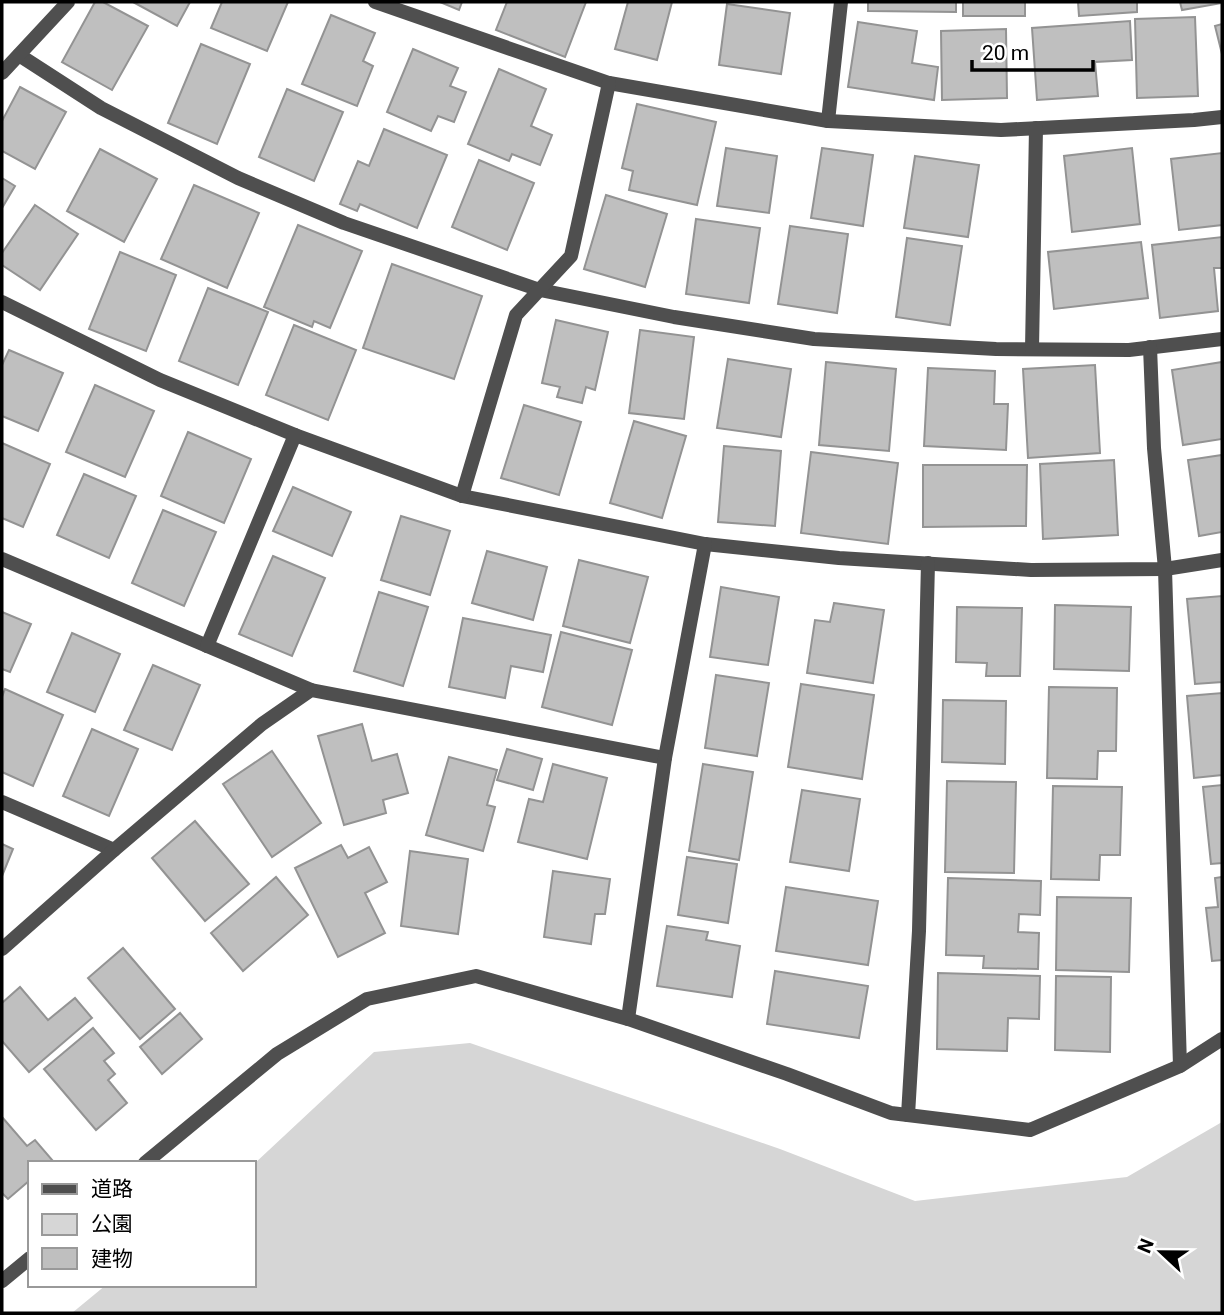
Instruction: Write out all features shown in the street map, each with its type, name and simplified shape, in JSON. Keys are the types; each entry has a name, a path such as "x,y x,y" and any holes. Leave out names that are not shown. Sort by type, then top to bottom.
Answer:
{"street":[{"path":"2,73 68,2"},
{"path":"374,2 609,83 828,121 1001,130 1222,117"},
{"path":"828,121 841,2"},
{"path":"19,55 101,108 238,178 344,223 540,290 674,317 814,339 996,349 1129,350 1222,340"},
{"path":"462,496 516,315 571,256 609,83"},
{"path":"1032,349 1036,128"},
{"path":"2,302 160,380 295,435 462,496 705,544 839,558 1031,570 1165,569 1222,560"},
{"path":"1150,348 1154,448 1165,569 1180,1066"},
{"path":"207,646 295,435"},
{"path":"628,1018 665,758 705,544"},
{"path":"2,559 311,690 665,758"},
{"path":"908,1115 919,931 928,563"},
{"path":"2,949 262,724 311,690"},
{"path":"2,802 114,850"},
{"path":"147,1161 277,1054 367,999 477,976 628,1018 891,1113 1030,1130 1180,1066 1222,1039"},
{"path":"2,1281 28,1260"}],"green space":[{"path":"470,1043 780,1149 915,1201 1127,1177 1222,1122 1222,1313 72,1313 104,1287 256,1287 256,1162 374,1052"}],"building":[{"path":"95,2 103,2 148,26 112,90 62,62"},
{"path":"133,2 190,2 177,26"},
{"path":"222,2 288,2 267,51 211,28"},
{"path":"440,2 462,2 459,10"},
{"path":"507,2 586,2 565,57 496,30"},
{"path":"628,2 672,2 657,60 615,49"},
{"path":"868,2 956,2 956,12 868,11"},
{"path":"963,2 1025,2 1025,16 963,16"},
{"path":"1078,2 1137,2 1137,12 1079,16"},
{"path":"1180,2 1222,2 1222,3 1182,10"},
{"path":"727,4 790,13 781,74 719,65"},
{"path":"331,15 375,33 363,61 373,66 357,106 302,84"},
{"path":"1195,17 1198,96 1137,98 1135,19"},
{"path":"1130,21 1132,60 1095,62 1098,96 1037,100 1032,28"},
{"path":"858,22 917,31 912,63 938,67 934,100 848,87"},
{"path":"1222,24 1222,54 1215,26"},
{"path":"1006,29 1007,98 942,100 941,31"},
{"path":"201,44 250,64 217,144 168,123"},
{"path":"413,49 458,68 450,86 466,92 454,122 438,116 431,131 387,112"},
{"path":"499,69 546,89 531,126 552,135 540,165 512,154 509,161 468,144"},
{"path":"20,87 66,112 35,169 2,151 2,121"},
{"path":"287,89 343,112 314,181 259,157"},
{"path":"637,104 716,122 697,205 629,190 633,171 622,168"},
{"path":"384,129 447,155 417,228 360,204 357,211 340,204 358,161 369,166"},
{"path":"726,148 777,156 769,213 717,206"},
{"path":"822,148 873,155 863,226 811,218"},
{"path":"1132,148 1140,224 1072,232 1064,156"},
{"path":"100,149 157,179 124,242 67,211"},
{"path":"1222,153 1222,225 1179,230 1171,159"},
{"path":"915,156 979,165 968,237 904,228"},
{"path":"479,160 534,183 507,250 452,227"},
{"path":"2,178 15,186 2,208"},
{"path":"194,185 259,213 227,288 161,259"},
{"path":"606,195 667,214 645,287 584,269"},
{"path":"35,205 78,234 40,290 2,265 2,253"},
{"path":"696,219 760,228 749,303 686,294"},
{"path":"298,225 362,251 330,328 314,321 312,327 264,307"},
{"path":"790,226 848,234 837,313 778,304"},
{"path":"1222,237 1222,268 1214,268 1218,311 1160,318 1152,245"},
{"path":"907,238 962,246 950,325 896,317"},
{"path":"1141,242 1148,298 1054,309 1048,252"},
{"path":"120,252 176,275 146,351 89,329"},
{"path":"392,264 482,296 454,379 363,348"},
{"path":"208,288 268,312 238,385 179,361"},
{"path":"556,320 608,332 595,390 586,387 582,403 557,397 560,387 542,383"},
{"path":"294,325 356,350 328,420 266,395"},
{"path":"640,330 694,337 684,419 629,413"},
{"path":"9,350 63,373 38,431 2,416 2,365"},
{"path":"728,359 791,369 781,437 717,428"},
{"path":"826,362 896,369 889,451 819,445"},
{"path":"1222,362 1222,439 1183,445 1172,370"},
{"path":"1095,365 1100,453 1028,458 1023,369"},
{"path":"928,368 995,371 994,404 1008,404 1006,450 924,446"},
{"path":"95,385 154,411 125,477 66,452"},
{"path":"524,405 581,422 559,495 501,478"},
{"path":"634,421 686,436 662,518 610,503"},
{"path":"188,432 251,459 224,523 161,496"},
{"path":"2,443 50,464 23,527 2,518"},
{"path":"724,446 781,451 775,526 718,522"},
{"path":"811,452 898,463 888,544 801,533"},
{"path":"1222,455 1222,532 1199,536 1188,460"},
{"path":"1114,460 1118,535 1043,539 1040,464"},
{"path":"923,465 1027,465 1026,526 923,527"},
{"path":"84,474 136,496 109,558 57,535"},
{"path":"293,487 351,512 332,556 273,531"},
{"path":"163,510 216,532 184,606 132,583"},
{"path":"401,516 450,531 430,595 381,580"},
{"path":"487,551 547,567 533,620 472,603"},
{"path":"273,556 325,578 292,656 239,634"},
{"path":"579,560 648,577 630,643 563,626"},
{"path":"721,587 779,597 768,665 710,657"},
{"path":"379,592 428,607 403,686 354,671"},
{"path":"1222,596 1222,682 1195,684 1187,599"},
{"path":"834,603 884,610 873,683 807,673 815,620 830,622"},
{"path":"1055,605 1131,607 1129,671 1054,669"},
{"path":"957,607 1022,608 1020,676 986,676 987,663 956,662"},
{"path":"2,612 31,624 10,672 2,669"},
{"path":"463,618 551,635 543,672 511,666 505,698 449,687"},
{"path":"561,632 632,650 612,725 542,707"},
{"path":"72,633 120,654 95,712 47,692"},
{"path":"153,665 200,685 172,750 124,730"},
{"path":"716,675 769,683 757,756 705,748"},
{"path":"801,684 874,695 862,779 788,767"},
{"path":"1049,687 1117,688 1116,751 1098,751 1097,779 1047,778"},
{"path":"5,689 63,715 33,786 2,772 2,697"},
{"path":"1222,693 1222,775 1194,778 1187,696"},
{"path":"943,700 1006,701 1005,764 942,762"},
{"path":"362,724 372,761 397,754 408,793 383,800 386,813 344,825 318,736"},
{"path":"92,729 138,749 109,816 63,796"},
{"path":"507,749 542,759 533,790 497,780"},
{"path":"272,751 321,823 272,857 223,784"},
{"path":"449,757 497,770 487,805 495,807 483,851 426,835"},
{"path":"553,764 607,778 587,859 518,842 529,799 543,802"},
{"path":"703,764 753,772 739,860 689,851"},
{"path":"947,781 1016,782 1014,873 945,872"},
{"path":"1222,785 1222,863 1211,864 1203,787"},
{"path":"1053,786 1122,787 1120,855 1100,855 1099,880 1051,879"},
{"path":"802,790 860,799 849,871 790,862"},
{"path":"195,821 249,884 205,921 152,858"},
{"path":"2,844 13,849 2,876"},
{"path":"341,845 348,858 369,847 387,882 365,893 385,933 338,957 295,868"},
{"path":"410,851 468,859 458,934 401,926"},
{"path":"687,857 737,864 728,923 678,915"},
{"path":"553,871 610,879 605,914 595,914 591,944 544,937"},
{"path":"276,877 308,915 243,971 211,933"},
{"path":"1222,877 1222,960 1212,961 1206,908 1218,907 1215,878"},
{"path":"948,878 1041,881 1040,915 1019,914 1018,932 1039,933 1038,969 983,968 984,956 946,955"},
{"path":"786,887 878,901 868,965 776,951"},
{"path":"1057,897 1131,898 1129,972 1056,970"},
{"path":"667,926 708,932 706,940 740,946 732,997 657,986"},
{"path":"123,948 175,1009 140,1039 88,978"},
{"path":"775,971 868,986 859,1038 767,1024"},
{"path":"938,973 1040,976 1039,1019 1008,1018 1007,1051 937,1049"},
{"path":"1056,976 1111,977 1110,1052 1055,1050"},
{"path":"20,987 48,1020 75,998 92,1018 29,1072 2,1041 2,1003"},
{"path":"180,1013 202,1039 162,1074 140,1047"},
{"path":"93,1028 114,1053 104,1061 115,1074 108,1080 127,1103 96,1130 44,1069"},
{"path":"2,1117 27,1146 35,1140 53,1161 28,1161 28,1182 8,1199 2,1193"}]}
